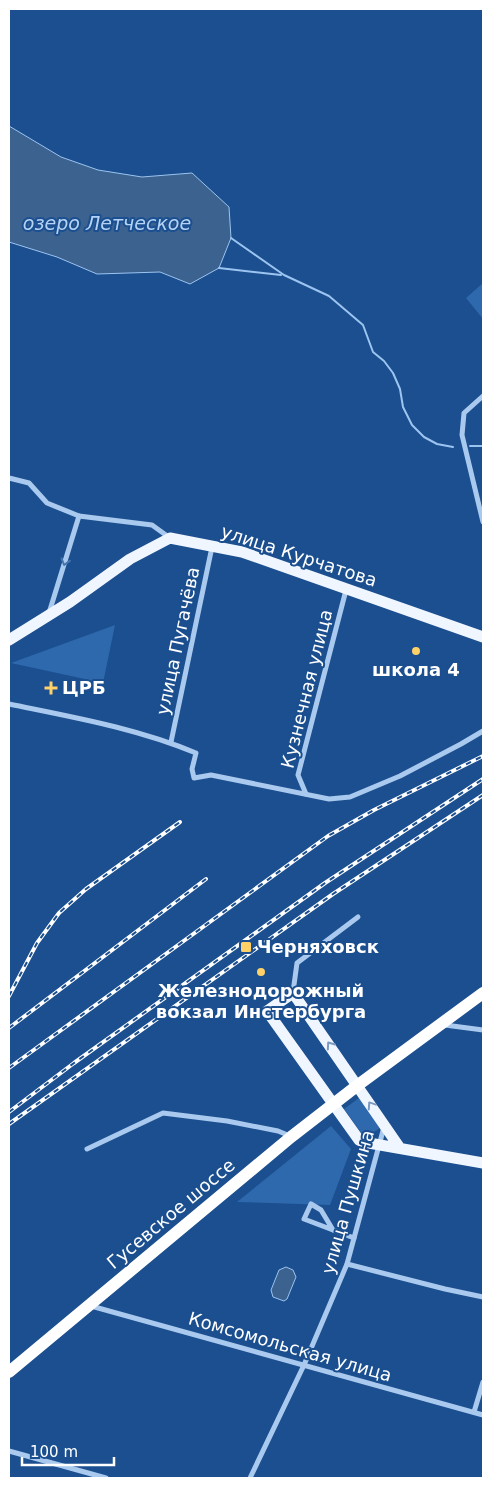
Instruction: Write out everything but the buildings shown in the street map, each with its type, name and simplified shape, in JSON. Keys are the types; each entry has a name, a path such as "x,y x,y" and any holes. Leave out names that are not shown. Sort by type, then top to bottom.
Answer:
{"highway":[{"name":"Гусевское шоссе","path":"9,1372 291,1137 358,1084 483,993"}],"main road":[{"name":"улица Курчатова","path":"170,538 242,552 483,637"},
{"path":"9,640 70,602 130,559 170,538"},
{"path":"400,1148 358,1084 293,993 268,1011 356,1137 364,1142 483,1163"}],"street":[{"path":"483,396 464,413 462,435 483,522"},
{"path":"9,478 28,484 47,503 80,516 152,525 170,538"},
{"path":"49,615 80,516"},
{"name":"улица Пугачёва","path":"170,742 212,545"},
{"name":"Кузнечная улица","path":"306,794 298,775 346,589"},
{"path":"9,704 106,724 170,742 196,753 192,769 194,778 211,775 329,799 350,797 400,776 483,731"},
{"path":"293,993 297,963 358,917"},
{"path":"440,1024 483,1030"},
{"path":"87,1149 164,1112 278,1131 291,1137"},
{"name":"улица Пушкина","path":"250,1478 304,1365 347,1264 384,1125"},
{"path":"333,1230 321,1210 311,1204 304,1219 354,1238"},
{"path":"347,1264 445,1289 483,1296"},
{"name":"Комсомольская улица","path":"89,1305 483,1415"},
{"path":"474,1412 483,1382"},
{"path":"9,1450 106,1478"}],"shaded area":[{"path":"483,283 483,319 466,298"},
{"path":"115,625 103,683 11,663"},
{"path":"359,1098 380,1128 365,1138 344,1109"},
{"path":"331,1126 351,1149 330,1205 237,1202"}],"water":[{"name":"озеро Летческое","path":"9,126 61,157 98,170 142,177 192,173 229,207 231,238 219,268 190,284 160,272 97,274 57,257 9,242"},
{"path":"286,1267 293,1270 296,1277 287,1299 284,1301 273,1297 271,1290 279,1270"}],"waterway":[{"path":"231,238 284,275 329,296 363,325 373,352 384,361 393,373 400,389 403,407 412,425 424,437 437,444 453,447"},
{"path":"219,268 281,275"},
{"path":"470,446 483,446"}],"railway":[{"path":"9,1068 328,836 374,810 483,756"},
{"path":"9,1112 74,1063 325,883 483,779"},
{"path":"9,1124 333,894 483,795"},
{"path":"9,996 37,943 59,913 86,889 180,822"},
{"path":"9,1028 206,879"}],"place":[{"name":"школа 4","path":"416,651"},
{"name":"ЦРБ","path":"51,688"},
{"name":"Черняховск","path":"246,947"},
{"name":"Железнодорожный вокзал Инстербурга","path":"261,972"}]}
